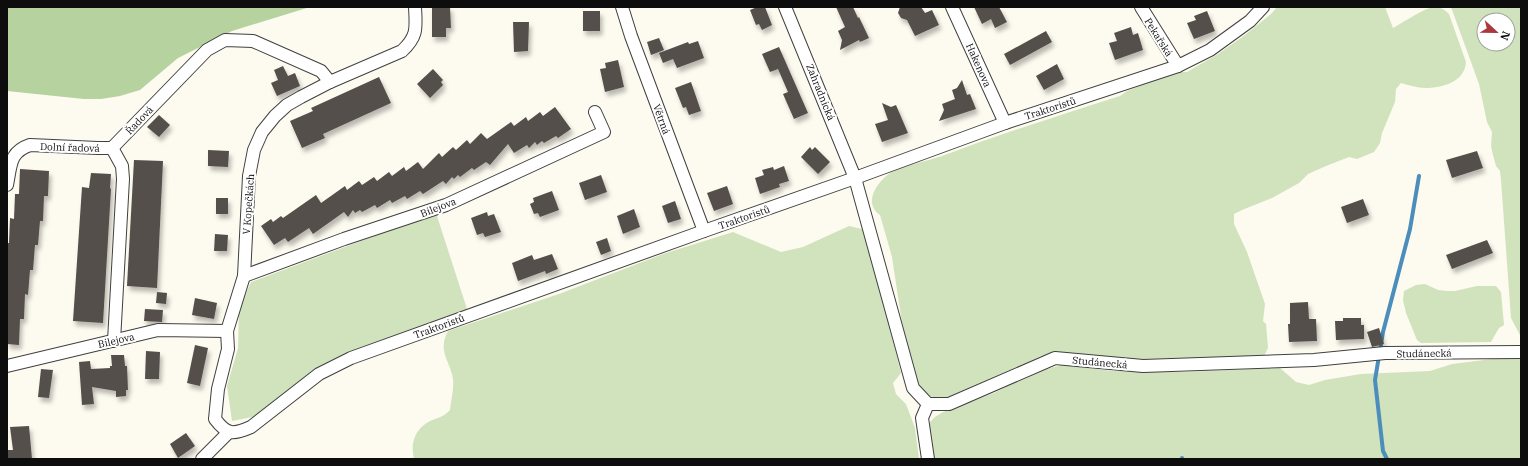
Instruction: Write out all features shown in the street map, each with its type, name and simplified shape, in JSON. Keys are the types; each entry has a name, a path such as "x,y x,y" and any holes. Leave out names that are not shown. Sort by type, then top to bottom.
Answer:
{"street":[{"name":"V Kopečkách","path":"229,432 222,429 215,419 218,389 228,350 227,331 244,276 249,176 257,144 262,132 275,116 301,97 330,82 402,51 411,42 416,30 415,7"},
{"name":"Větrná","path":"622,7 631,36 704,230"},
{"name":"Zahradnická","path":"785,7 855,178"},
{"name":"Hakenova","path":"952,7 1005,123"},
{"name":"Pekařská","path":"1141,7 1178,66"},
{"name":"Traktoristů","path":"229,432 238,433 251,427 319,374 351,358 1005,123 1178,66 1210,50 1250,21 1263,7"},
{"name":"Řadová","path":"112,148 207,50 225,40 253,41 321,71 330,82"},
{"name":"Bilejova","path":"244,276 344,239 446,205 604,132 595,112"},
{"name":"Dolní řadová","path":"7,185 14,156 24,147 30,145 112,148"},
{"path":"112,148 122,166 123,178 114,341"},
{"path":"855,178 913,388 928,404 922,418 928,459"},
{"name":"Bilejova","path":"7,366 158,330 227,331"},
{"name":"Studánecká","path":"928,404 949,404 1055,358 1143,366 1314,360 1385,353 1521,352"},
{"path":"202,459 229,432"}],"green space":[{"path":"7,7 310,7 232,31 178,58 140,90 120,96 101,99 84,99 7,91"},
{"path":"1277,7 1385,7 1393,28 1429,8 1440,8 1449,14 1466,62 1465,69 1462,74 1457,79 1445,85 1432,88 1422,88 1401,83 1396,89 1395,102 1382,133 1380,143 1374,152 1357,159 1349,157 1326,166 1308,174 1299,183 1272,198 1234,214 1234,224 1247,252 1265,304 1263,321 1266,324 1268,348 1264,356 1119,360 1062,355 1041,356 970,391 948,399 938,399 921,391 902,323 892,257 880,215 872,204 874,192 882,180 892,172 903,167 942,156 1120,96 1127,91 1175,72 1187,72 1218,54 1245,35 1271,14"},
{"path":"1451,7 1521,7 1521,337 1511,318 1500,171 1496,166 1493,155 1491,146 1492,132 1487,122 1479,84"},
{"path":"436,213 469,315 314,373 262,415 232,421 227,386 238,348 239,308 251,282"},
{"path":"849,226 862,229 866,234 901,373 893,383 896,394 906,404 915,428 919,459 414,459 413,442 417,432 425,424 443,416 450,410 453,379 444,350 445,338 448,331 559,294 663,254 733,232 781,252 803,247"},
{"path":"1425,284 1438,290 1447,291 1455,291 1477,286 1496,286 1501,292 1504,325 1499,328 1491,342 1421,343 1417,340 1406,313 1403,300 1404,291 1416,285"},
{"path":"1508,357 1521,357 1521,459 930,459 927,432 929,423 935,417 943,412 994,393 1035,372 1062,365 1113,371 1183,372 1280,368 1296,382 1309,385 1325,380 1361,374 1430,371 1452,364"}],"building":[{"path":"432,7 450,7 451,28 446,28 446,37 432,37"},
{"path":"757,7 765,7 772,25 762,30 759,24 756,25 750,10"},
{"path":"836,7 853,7 869,38 860,42 859,40 840,50 842,40 838,31 845,27"},
{"path":"900,7 921,7 925,13 932,10 939,25 915,36 907,20 901,18 898,13"},
{"path":"974,7 999,7 1007,22 995,28 991,19 982,24"},
{"path":"583,11 600,11 600,31 583,31"},
{"path":"1207,11 1215,31 1194,39 1187,23 1196,20 1194,16"},
{"path":"513,22 529,22 528,51 514,52"},
{"path":"1131,27 1133,35 1138,33 1143,50 1115,60 1109,43 1117,41 1114,33"},
{"path":"1046,31 1052,42 1010,65 1004,54"},
{"path":"659,38 664,50 651,55 647,42"},
{"path":"698,41 704,58 677,68 673,59 663,63 659,53 688,42 689,44"},
{"path":"779,47 808,113 794,119 783,94 788,92 778,69 770,72 762,54"},
{"path":"618,60 624,87 605,92 600,69 606,68 605,63"},
{"path":"1057,64 1064,79 1044,90 1036,76"},
{"path":"283,66 288,76 295,73 300,86 277,96 271,83 278,80 274,70"},
{"path":"433,69 443,80 441,82 443,85 430,98 417,84"},
{"path":"379,77 391,103 323,134 325,138 302,148 290,121 313,111 311,108"},
{"path":"962,80 967,95 970,94 976,109 939,121 944,110 942,104 955,99 952,90 957,88"},
{"path":"691,82 701,111 689,115 686,107 683,108 675,88"},
{"path":"882,103 891,107 896,105 908,133 882,142 875,124 888,120"},
{"path":"555,107 571,129 558,138 556,136 544,143 542,141 537,145 535,142 529,148 527,145 514,153 508,144 490,165 486,162 474,170 472,168 460,177 458,175 454,179 452,177 446,184 443,181 423,194 420,191 407,199 405,196 392,203 390,200 377,208 375,205 362,212 360,210 355,213 353,210 348,217 344,212 313,234 309,228 288,242 285,238 274,245 261,226 271,219 273,222 281,216 283,218 316,195 321,203 345,186 347,190 359,181 362,185 374,177 377,181 389,172 392,176 404,167 406,171 418,162 423,169 439,153 442,157 453,147 456,150 467,140 470,144 481,133 487,139 511,122 514,126 526,117 528,121 540,112 543,116"},
{"path":"159,115 170,125 159,137 147,127"},
{"path":"810,147 812,150 815,147 830,162 818,174 801,157"},
{"path":"208,150 229,151 228,167 208,166"},
{"path":"1477,151 1483,168 1452,178 1446,160"},
{"path":"134,160 163,161 157,288 127,286"},
{"path":"784,166 789,181 779,184 780,187 760,194 755,178 764,175 762,170 773,167 774,170"},
{"path":"20,169 49,171 48,196 44,196 43,221 40,221 38,245 35,245 33,270 30,270 28,295 25,294 24,319 20,319 19,345 7,344 7,243 9,243 10,218 14,219 15,194 19,194"},
{"path":"91,173 111,174 103,323 73,321 82,187 89,188"},
{"path":"601,175 607,192 585,200 579,183"},
{"path":"727,186 733,204 714,211 707,193"},
{"path":"552,191 559,210 540,217 538,213 534,214 530,204 534,202 533,198"},
{"path":"216,198 228,198 228,214 216,214"},
{"path":"1363,199 1369,215 1347,223 1341,207"},
{"path":"675,201 681,219 668,223 662,206"},
{"path":"634,209 640,227 623,234 617,216"},
{"path":"487,212 488,216 494,214 501,232 485,237 483,233 477,235 471,218"},
{"path":"215,234 228,235 227,251 214,251"},
{"path":"607,238 611,251 601,255 596,242"},
{"path":"1487,240 1493,253 1452,269 1446,255"},
{"path":"552,254 558,269 546,274 545,271 518,281 512,263 532,255 534,260"},
{"path":"157,292 167,293 166,304 156,303"},
{"path":"195,298 217,303 214,319 192,315"},
{"path":"1308,302 1309,319 1316,319 1317,341 1289,342 1288,324 1290,324 1290,303"},
{"path":"145,309 163,310 162,322 144,321"},
{"path":"1343,318 1361,318 1361,325 1364,325 1364,339 1336,340 1335,321 1343,321"},
{"path":"1379,328 1384,344 1372,347 1367,332"},
{"path":"195,345 208,348 200,386 187,383"},
{"path":"146,351 160,352 159,379 145,379"},
{"path":"111,355 124,355 125,366 127,366 128,390 126,390 126,396 116,397 116,391 92,387 94,404 82,405 79,362 90,361 91,369 110,368 110,366 112,366"},
{"path":"41,369 53,370 49,398 38,397"},
{"path":"29,426 32,459 7,459 7,450 13,450 10,427"},
{"path":"186,433 195,446 178,458 170,444"}],"waterway":[{"path":"1387,459 1383,451 1375,380 1383,332 1410,229 1419,176"}]}
